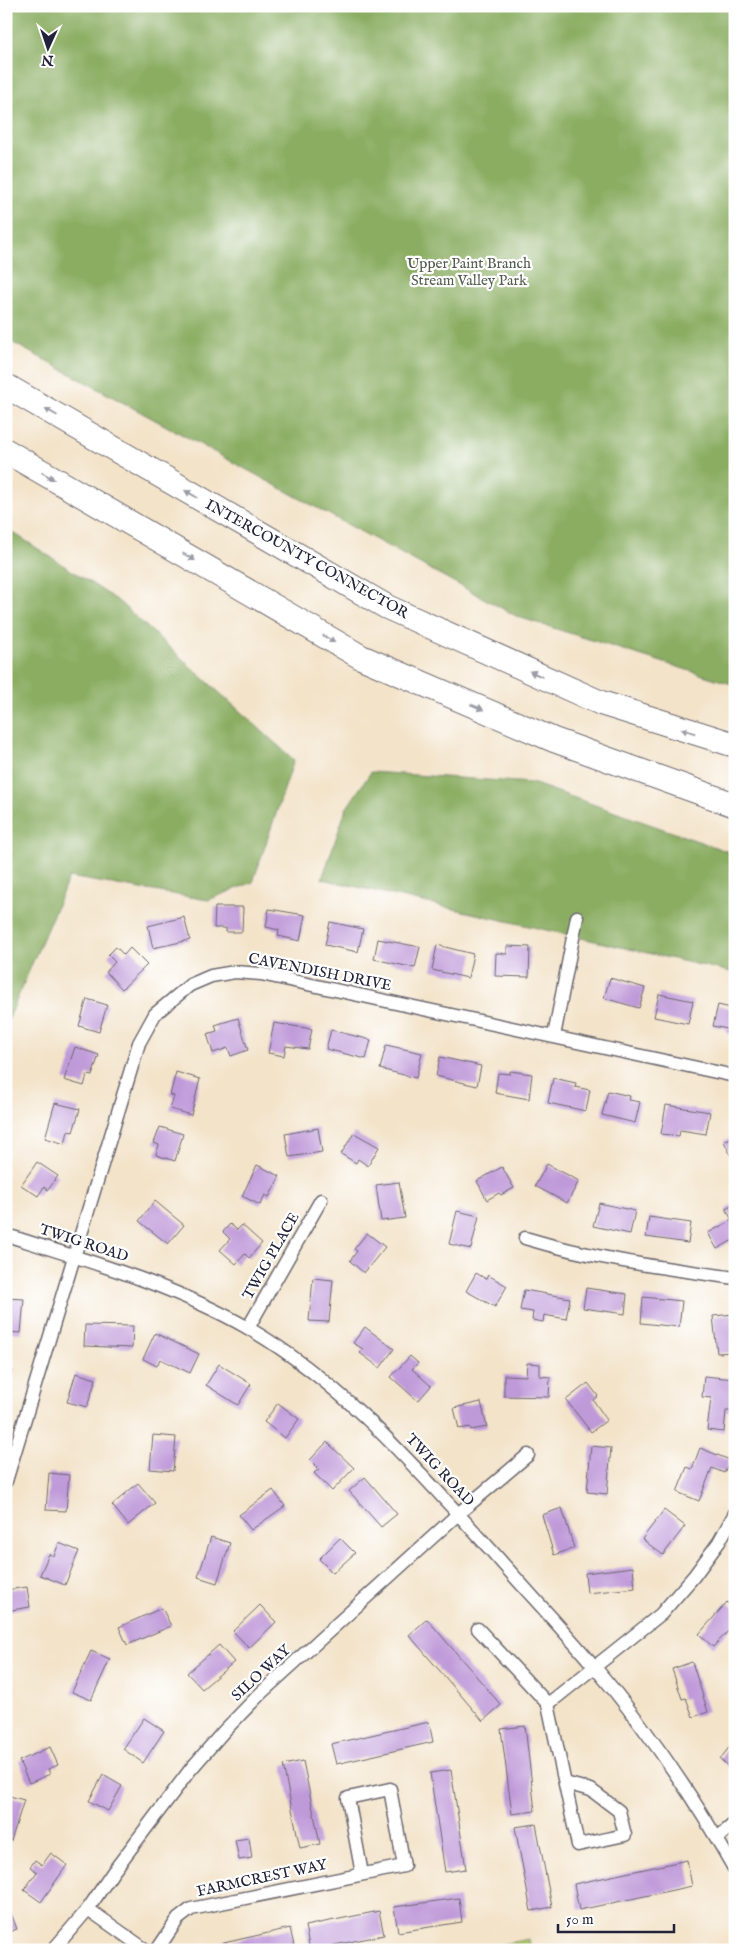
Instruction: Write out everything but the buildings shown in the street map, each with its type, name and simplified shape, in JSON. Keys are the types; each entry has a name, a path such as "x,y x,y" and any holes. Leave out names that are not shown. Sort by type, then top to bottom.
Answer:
{"highway":[{"name":"INTERCOUNTY CONNECTOR","path":"6,386 387,607 601,703 735,745"},
{"path":"6,451 361,657 554,740 735,805"}],"street":[{"path":"554,1036 577,917"},
{"name":"CAVENDISH DRIVE","path":"6,1481 139,1043 155,1014 190,985 211,976 235,972 261,974 554,1036 735,1077"},
{"name":"TWIG PLACE","path":"248,1328 321,1200"},
{"name":"TWIG ROAD","path":"6,1235 164,1286 248,1328 303,1364 344,1397 380,1430 595,1667 643,1729 717,1838 735,1870"},
{"path":"525,1238 561,1249 624,1262 735,1278"},
{"name":"SILO WAY","path":"54,1950 88,1909 113,1872 190,1770 224,1731 261,1693 458,1514 528,1455"},
{"path":"548,1704 661,1614 694,1576 719,1542 735,1513"},
{"path":"478,1629 548,1704 578,1845 625,1834 620,1811 591,1790 565,1783"},
{"name":"FARMCREST WAY","path":"158,1950 178,1919 191,1909 404,1866 390,1789 348,1798 362,1874"},
{"path":"717,1838 735,1823"},
{"path":"88,1909 146,1950"}],"green space":[{"name":"Upper Paint Branch Stream Valley Park","path":"6,6 735,6 735,685 518,617 6,339"},
{"path":"6,528 117,600 294,760 253,882 208,900 69,877 6,1025"},
{"path":"371,772 532,783 735,854 735,973 322,879 346,809"},
{"path":"528,1939 530,1950 483,1950 485,1948"}]}
